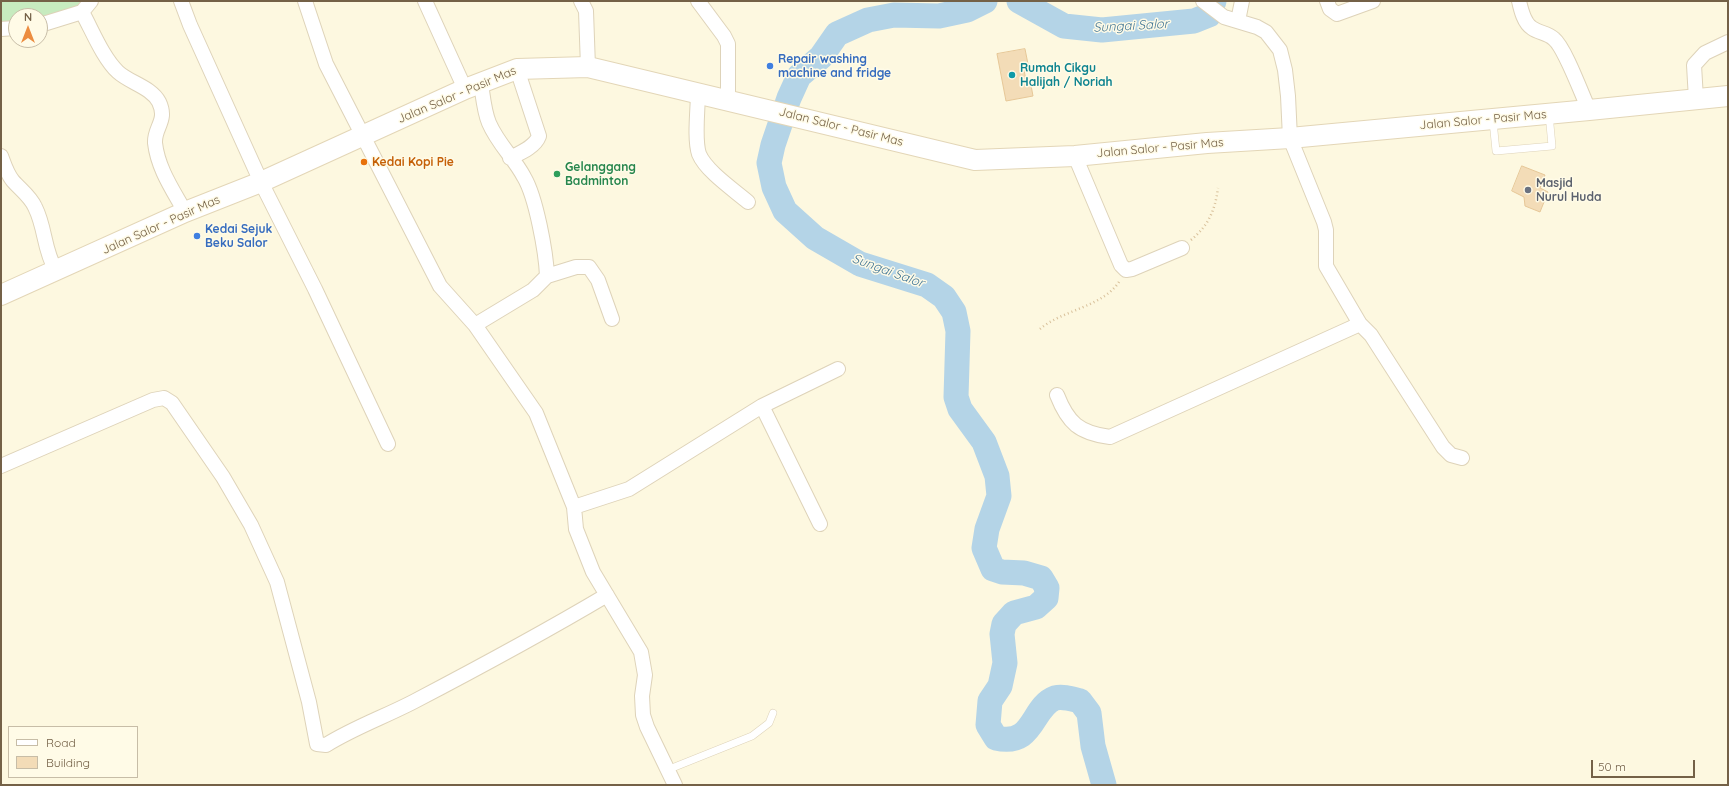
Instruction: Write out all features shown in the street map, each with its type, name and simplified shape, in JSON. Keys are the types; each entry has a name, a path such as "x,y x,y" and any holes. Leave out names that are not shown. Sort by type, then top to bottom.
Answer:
{"main road":[{"name":"Jalan Salor - Pasir Mas","path":"1,295 185,212 261,182 473,86 517,69 588,67 728,99 975,160 1075,156 1207,143 1290,138 1728,96"}],"street":[{"path":"181,1 190,25 261,182 315,289 388,444"},
{"path":"305,1 326,64 440,286 475,325 536,413 574,507 576,528 594,572 641,652 645,675 642,696 643,714 675,785"},
{"path":"425,1 473,86 489,121 510,158 525,177 534,206 545,254 547,276"},
{"path":"581,1 586,10 588,67"},
{"path":"698,1 724,36 728,44 728,99"},
{"path":"1203,1 1224,16 1266,32 1280,50 1288,89 1290,138 1324,222 1326,230 1326,266 1360,324 1375,342 1443,448 1451,455 1462,458"},
{"path":"1238,21 1242,1"},
{"path":"1327,1 1330,9 1337,14 1373,1"},
{"path":"1520,1 1520,9 1526,21 1532,28 1549,34 1559,45 1589,110"},
{"path":"48,22 87,6 117,72 147,90 158,102 163,117 155,142 162,171 185,212"},
{"path":"1696,99 1694,65 1705,53 1728,42"},
{"path":"510,158 537,141 539,136 517,69"},
{"path":"698,92 697,142 699,154 706,165 748,202"},
{"path":"1,156 12,180 35,205 41,221 48,257 56,271"},
{"path":"1075,156 1120,265 1126,270 1132,269 1182,248"},
{"path":"475,325 533,290 547,276 576,266 589,267 598,280 612,319"},
{"path":"1057,395 1064,412 1077,426 1092,434 1110,437 1360,324"},
{"path":"574,507 629,489 762,406 838,369"},
{"path":"1,466 153,400 164,398 172,403 223,477 251,525 274,574 293,638 309,702 317,744 326,745 345,734 377,721 550,629 607,596"},
{"path":"762,406 820,524"}],"lane":[{"path":"1493,119 1496,151 1552,146 1554,144 1549,114"},
{"path":"667,770 752,736 769,723 773,713"}],"path":[{"path":"1182,248 1201,232 1215,208 1218,188"},
{"path":"1040,329 1048,322 1105,296 1115,288 1126,270"}],"green space":[{"path":"1,1 85,1 78,8 48,18 48,8 8,8 8,25 1,25"}],"building":[{"name":"Rumah Cikgu Halijah / Noriah","path":"1025,49 1029,69 1024,70 1026,80 1030,80 1033,96 1006,101 997,54"},
{"name":"Masjid Nurul Huda","path":"1522,166 1545,175 1540,188 1548,192 1540,212 1525,206 1524,197 1512,191"}],"waterway":[{"name":"Sungai Salor","path":"985,1 967,10 939,16 894,15 868,20 837,34 821,57 799,76 789,98 773,145 769,163 774,187 785,211 815,238 860,264 927,285 944,297 954,312 958,331 956,397 960,409 984,442 997,476 999,496 987,529 984,548 993,569 1002,572 1024,573 1041,578 1047,588 1046,598 1036,607 1014,613 1004,624 1002,634 1005,663 1000,686 990,701 988,725 996,738 1009,739 1018,737 1031,725 1041,709 1055,698 1058,697 1080,701 1089,713 1093,746 1104,785"},
{"name":"Sungai Salor","path":"1019,1 1064,26 1102,30 1194,21 1209,15 1214,1"}],"place":[{"name":"Repair washing machine and fridge","path":"770,66"},
{"name":"Rumah Cikgu Halijah / Noriah","path":"1012,75"},
{"name":"Kedai Kopi Pie","path":"364,162"},
{"name":"Gelanggang Badminton","path":"557,174"},
{"name":"Masjid Nurul Huda","path":"1528,190"},
{"name":"Kedai Sejuk Beku Salor","path":"197,236"}]}
